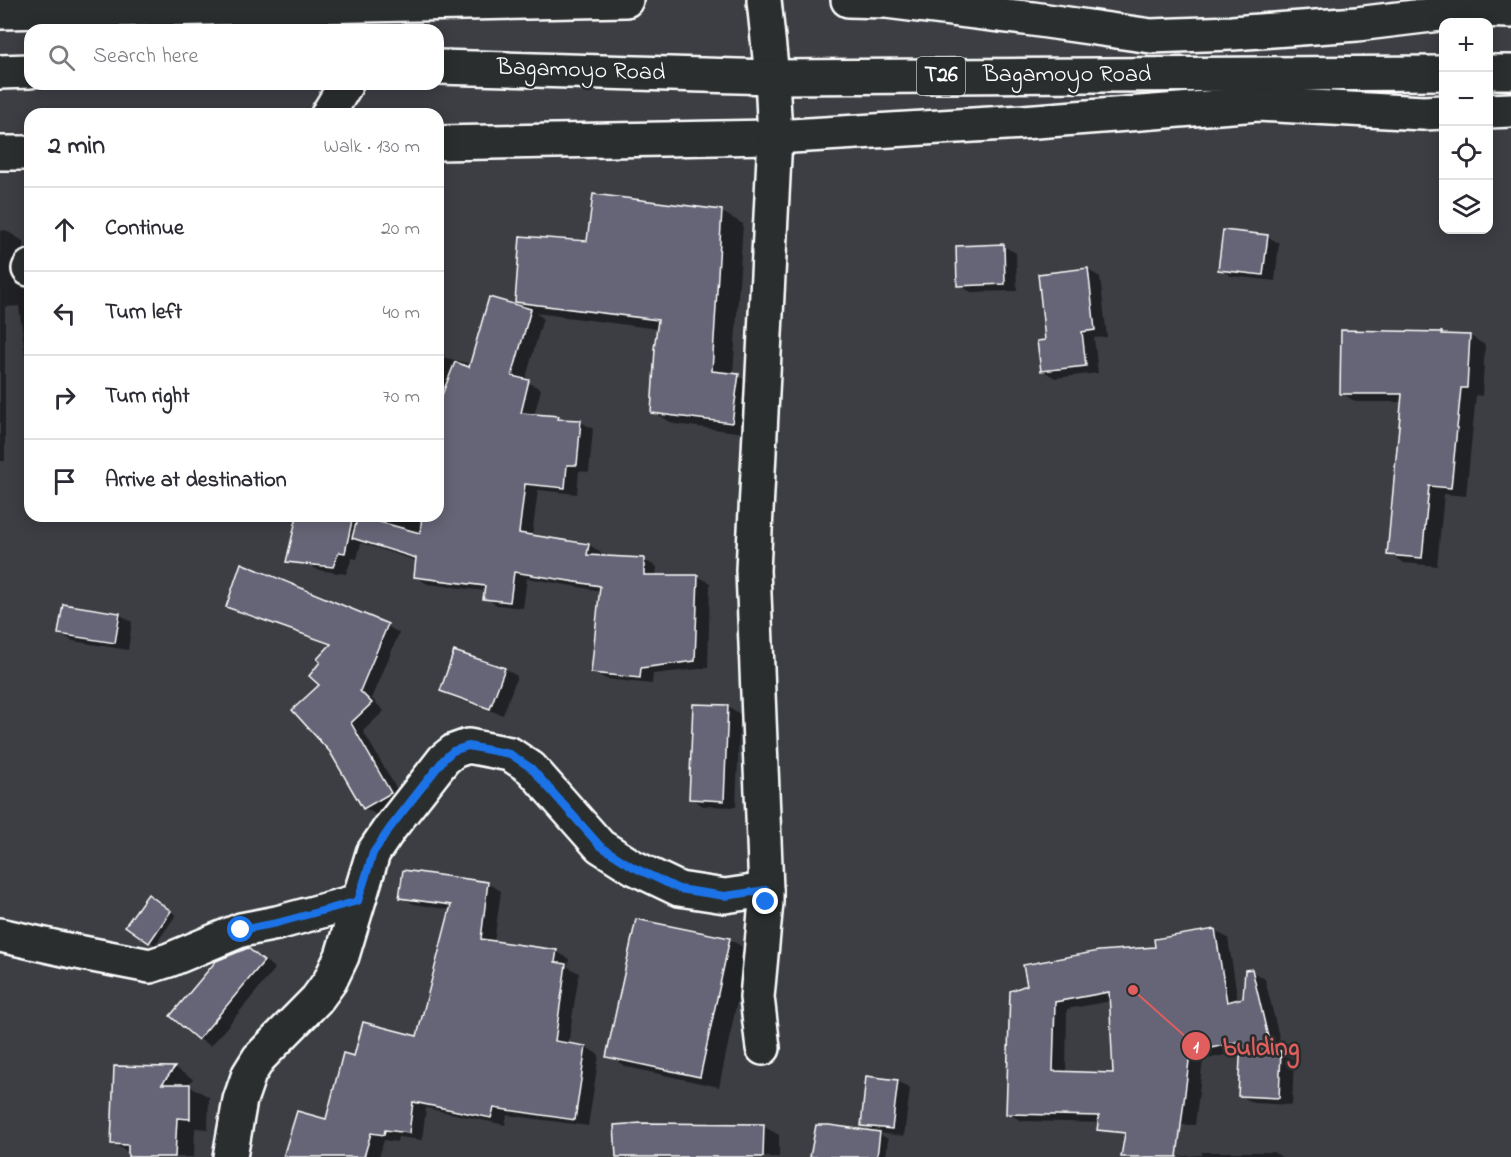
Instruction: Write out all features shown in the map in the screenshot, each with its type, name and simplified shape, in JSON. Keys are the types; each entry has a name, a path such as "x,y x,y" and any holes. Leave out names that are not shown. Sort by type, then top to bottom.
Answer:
{"main road":[{"path":"0,12 80,5 626,0"},
{"path":"764,0 772,77 775,137 753,570 766,890 757,997 764,1048"},
{"path":"848,0 897,3 1033,19 1151,36 1357,24 1419,8 1511,11"},
{"name":"Bagamoyo Road","path":"444,67 772,77 1439,73"},
{"path":"0,72 24,71"},
{"path":"1493,72 1511,72"},
{"path":"332,108 342,90"},
{"path":"444,143 775,137 1023,122 1258,104 1439,112"},
{"path":"1493,111 1511,110"},
{"path":"0,153 24,153"},
{"path":"230,1157 240,1100 249,1074 259,1058 317,999 330,981 342,956 373,853 444,759 453,751 468,746 510,754 531,768 600,846 633,867 679,889 725,896 766,890"},
{"path":"0,935 150,966 241,930 277,923 358,901"}],"building":[{"path":"593,194 722,210 712,371 739,374 732,423 651,413 654,349 658,320 515,302 520,236 587,241"},
{"path":"1223,230 1268,235 1263,275 1218,270"},
{"path":"1004,244 1005,284 957,286 956,246"},
{"path":"1088,268 1095,330 1082,332 1086,366 1041,371 1037,341 1045,340 1038,274"},
{"path":"489,297 531,309 512,376 529,380 521,413 581,420 577,465 567,465 565,488 525,484 519,533 589,544 587,555 644,558 644,575 698,575 695,661 641,668 640,678 591,673 600,586 514,572 510,602 483,599 485,586 414,577 416,558 352,538 356,522 380,522 420,533 421,522 444,522 444,390 455,362 469,367"},
{"path":"1341,330 1442,332 1442,334 1470,335 1467,388 1461,388 1451,488 1429,486 1422,558 1387,555 1402,394 1340,394"},
{"path":"296,522 352,522 345,553 339,552 333,567 286,562"},
{"path":"241,563 388,624 360,691 372,703 351,723 391,793 363,809 330,752 292,710 319,685 309,676 320,662 317,659 331,644 226,607"},
{"path":"63,604 120,613 115,643 58,634"},
{"path":"454,651 505,668 490,709 440,691"},
{"path":"693,704 728,705 724,801 689,799"},
{"path":"403,870 488,882 481,939 557,950 555,962 566,964 555,1041 586,1046 575,1120 494,1108 491,1118 413,1102 409,1133 385,1130 384,1135 371,1133 364,1157 283,1157 297,1111 326,1119 343,1053 354,1056 363,1022 417,1036 451,905 399,898"},
{"path":"148,894 171,911 149,943 125,926"},
{"path":"636,919 730,938 700,1077 606,1057"},
{"path":"1215,929 1227,1002 1243,998 1245,970 1252,969 1271,1050 1281,1051 1279,1098 1238,1096 1241,1041 1190,1053 1177,1157 1121,1157 1125,1133 1097,1130 1099,1116 1006,1114 1010,991 1027,985 1023,965 1099,951 1155,947 1154,939","holes":["1109,992 1113,1073 1053,1071 1055,1002"]},
{"path":"248,948 264,961 198,1040 170,1016 216,961"},
{"path":"114,1066 175,1067 162,1084 190,1084 190,1119 177,1118 175,1157 128,1157 128,1145 111,1144"},
{"path":"866,1076 898,1080 892,1129 861,1126"},
{"path":"641,1123 764,1124 763,1157 616,1157 614,1125"},
{"path":"816,1125 880,1132 877,1157 810,1157"}],"place":[{"name":"bulding","path":"1133,990"}],"route":[{"path":"241,930 277,923 358,901 373,853 390,828 444,759 453,751 468,746 510,754 531,768 600,846 633,867 679,889 725,896 766,890 766,902"}]}
